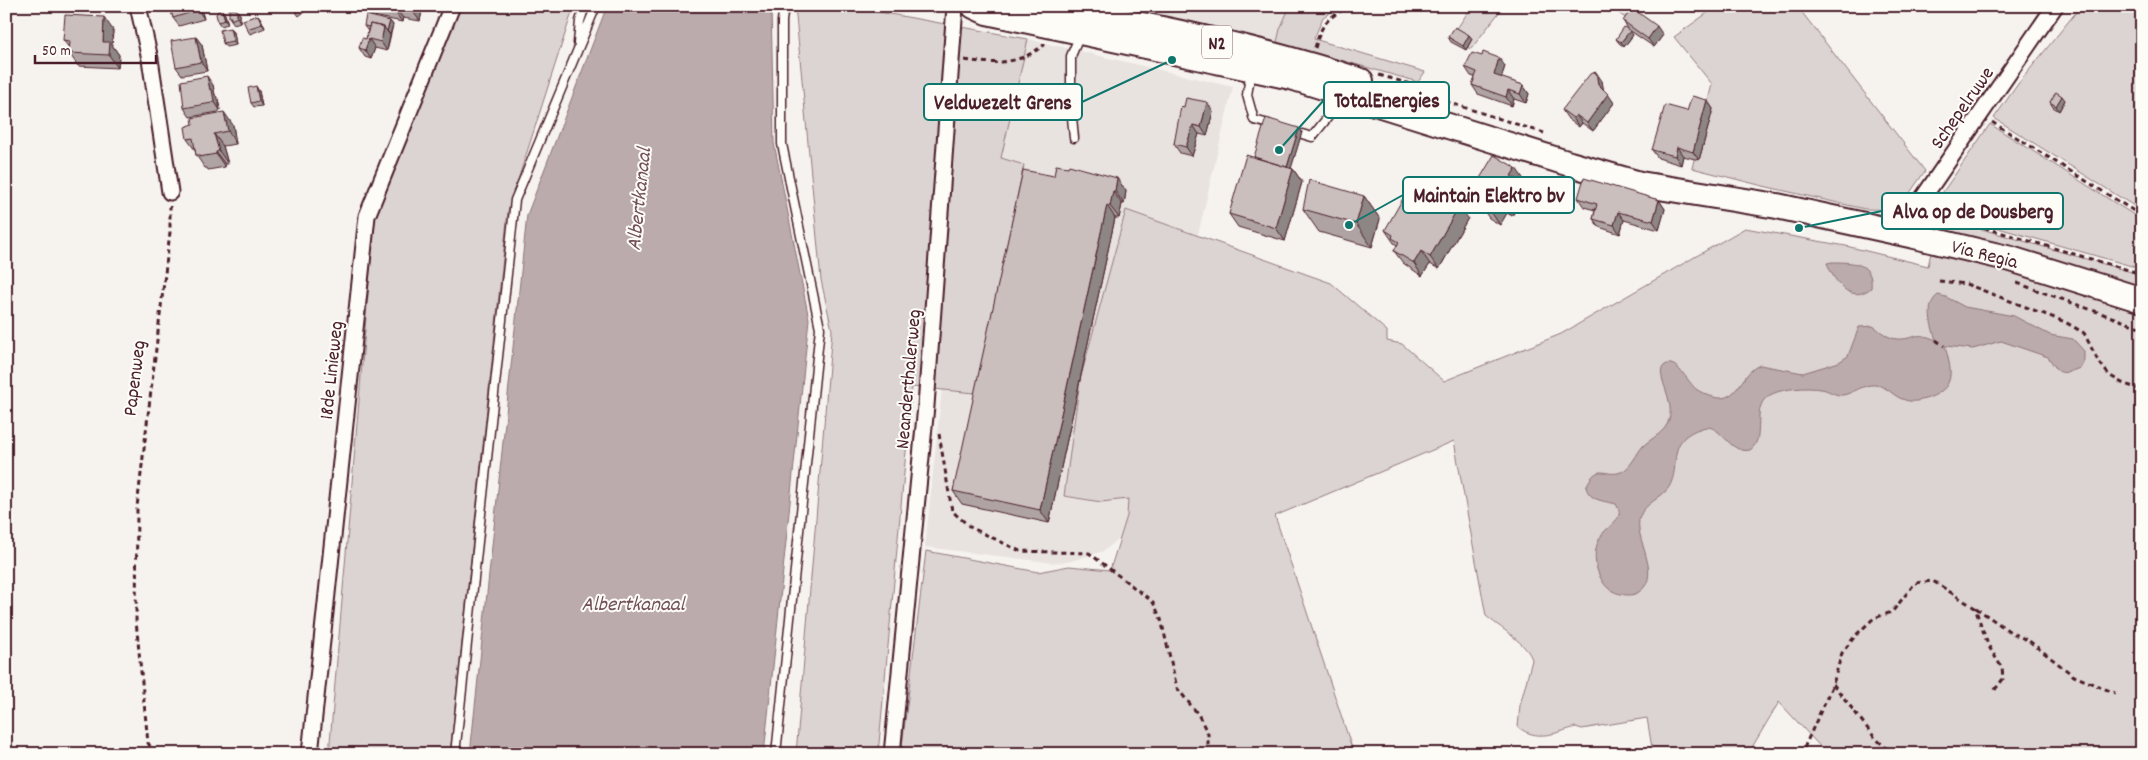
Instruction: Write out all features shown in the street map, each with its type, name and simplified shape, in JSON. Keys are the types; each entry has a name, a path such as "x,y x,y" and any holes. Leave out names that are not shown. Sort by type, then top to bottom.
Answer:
{"main road":[{"name":"N2","path":"974,6 986,12 1088,18"},
{"name":"N2","path":"1042,6 1338,82"},
{"name":"Via Regia","path":"1338,82 1598,165 1736,199 1912,227 2142,300"}],"street":[{"path":"138,6 150,59 170,192"},
{"name":"18de Linieweg","path":"310,754 366,216 452,6"},
{"name":"Neanderthalerweg","path":"892,754 926,406 955,6"},
{"name":"Schepelruwe","path":"1912,227 1920,202 2055,6"}],"lane":[{"path":"578,49 580,21 585,6"},
{"path":"455,754 515,200 596,6"},
{"path":"776,754 820,328 782,144 782,21 784,6"},
{"path":"1074,138 1070,107 1071,56 1088,18"},
{"path":"1254,59 1247,95 1254,120 1269,124"},
{"path":"1302,134 1312,137 1328,117 1338,82"}],"path":[{"path":"1314,54 1322,26 1326,20 1349,6"},
{"path":"952,58 1000,64 1017,61 1036,52 1050,39"},
{"path":"1375,73 1410,84 1420,92 1438,100 1548,134"},
{"path":"1980,114 2142,216"},
{"name":"Papenweg","path":"155,754 148,743 136,621 138,507 170,232 170,192"},
{"path":"1912,227 1959,221 2142,274"},
{"path":"1939,281 1966,284 2065,322 2084,333 2097,359 2110,375 2122,383 2142,390"},
{"path":"2016,283 2142,328"},
{"path":"1936,340 1944,346"},
{"path":"926,406 941,438 952,511 970,527 1020,550 1089,553 1153,602 1161,619 1177,688 1198,714 1208,734 1208,754"},
{"path":"1804,748 1833,684 1842,653 1855,636 1874,618 1892,612 1915,583 1934,581 2012,633 2029,641 2074,676 2115,693"},
{"path":"1975,608 1988,645 2002,668 2003,679 1994,691"},
{"path":"1833,684 1875,738 1893,754"}],"shaded area":[{"path":"456,6 574,6 508,211 450,754 329,754 374,223 388,171"},
{"path":"795,6 846,6 1028,39 1001,158 1024,165 975,393 912,387 878,754 796,754 832,330 821,280"},
{"path":"1123,6 1290,6 1280,29 1277,42"},
{"path":"1290,6 1341,6 1323,17 1314,39 1425,72 1418,82 1277,42 1280,29"},
{"path":"1472,6 1504,6 1471,49 1450,39"},
{"path":"1608,6 1642,6 1644,8 1633,23"},
{"path":"1717,6 1797,6 1925,171 1898,210 1865,209 1692,168 1712,84 1674,37"},
{"path":"2081,6 2142,6 2142,211 1994,118 2018,84"},
{"path":"1028,39 1233,87 1198,235 1126,210 1064,497 1101,502 1128,499 1127,516 1121,537 1104,551 1068,562 1054,563 925,547 942,388 974,393 1024,165 1001,158"},
{"path":"1990,124 2142,220 2142,269 1958,217 1938,218 1938,199"},
{"path":"1126,210 1331,283 1387,331 1387,341 1402,344 1444,381 1561,334 1745,228 1846,246 1928,266 1933,244 2142,310 2142,754 1827,754 1779,702 1748,754 1653,754 1647,718 1582,729 1576,727 1546,735 1525,732 1518,727 1520,705 1532,660 1530,654 1519,642 1486,616 1454,441 1275,516 1354,754 901,754 926,551 1038,572 1069,566 1110,570 1127,516 1128,499 1101,502 1064,496 1080,380"},
{"path":"1949,223 1971,226 2142,275 2142,292 1940,231 1935,224"}],"water":[{"name":"Albertkanaal","path":"607,6 771,6 774,143 809,319 764,754 470,754 527,215"},
{"path":"1827,263 1854,263 1865,268 1871,279 1871,288 1863,293 1856,294 1844,289 1834,277"},
{"path":"1938,295 1965,307 2014,316 2050,335 2073,339 2084,351 2084,360 2080,368 2063,373 2058,370 2048,357 2001,341 1973,349 1945,346 1950,369 1948,382 1939,393 1925,399 1908,401 1897,397 1883,387 1875,385 1866,386 1843,395 1809,388 1790,389 1772,394 1761,405 1758,438 1750,450 1736,448 1720,433 1709,427 1690,433 1683,439 1678,446 1673,479 1669,487 1642,511 1640,516 1640,534 1649,576 1646,585 1639,592 1628,595 1616,593 1606,586 1597,570 1595,557 1597,544 1604,532 1617,519 1619,511 1616,504 1594,498 1586,487 1590,479 1598,472 1615,473 1625,470 1643,446 1664,429 1669,420 1670,411 1662,376 1662,369 1665,365 1669,364 1678,368 1696,389 1713,397 1722,398 1734,392 1748,374 1760,365 1803,373 1839,362 1848,356 1859,327 1873,326 1887,336 1897,339 1923,336 1936,340 1931,323 1930,310 1931,304"}],"building":[{"path":"170,6 197,6 198,10 173,18"},
{"path":"291,6 303,6 296,12"},
{"path":"378,6 394,6 393,9"},
{"path":"397,6 411,6 411,9"},
{"path":"1632,8 1657,26 1648,39 1623,21"},
{"path":"229,9 237,10 237,17 231,20"},
{"path":"222,10 225,20 218,22 216,14"},
{"path":"65,15 104,17 103,42 110,42 109,55 69,53 70,41 63,40"},
{"path":"258,15 262,24 247,29 243,20"},
{"path":"366,15 390,21 387,31 384,27 370,24 369,27 364,26"},
{"path":"370,24 384,27 381,42 369,39 365,50 359,48 362,38 366,39"},
{"path":"1455,27 1469,35 1463,46 1448,37"},
{"path":"1624,27 1630,31 1621,42 1616,39"},
{"path":"230,28 233,41 223,43 220,30"},
{"path":"196,37 201,62 176,67 171,41"},
{"path":"1483,52 1499,58 1494,75 1523,85 1520,94 1508,90 1506,97 1472,85 1477,72 1465,67 1472,53 1482,56"},
{"path":"1596,72 1598,84 1608,94 1587,123 1576,115 1573,118 1562,110 1590,74"},
{"path":"207,76 214,101 184,108 181,81"},
{"path":"256,86 259,101 251,103 248,88"},
{"path":"2056,92 2062,96 2056,106 2050,102"},
{"path":"1692,96 1707,100 1693,152 1677,147 1675,156 1652,150 1665,105 1687,111"},
{"path":"1186,98 1207,102 1201,127 1193,125 1186,147 1174,144 1181,106 1184,107"},
{"path":"224,112 228,131 214,134 219,151 216,154 199,157 199,155 196,155 193,138 187,139 185,127 193,124 192,118"},
{"path":"1266,118 1299,128 1287,167 1254,157"},
{"path":"1246,155 1293,169 1276,228 1229,214"},
{"path":"1494,155 1516,168 1511,176 1518,180 1504,204 1498,200 1491,212 1480,205 1484,197 1473,190"},
{"path":"1056,165 1068,167 1069,165 1117,178 1110,206 1107,205 1040,510 953,491 1023,170 1054,176"},
{"path":"1584,178 1659,200 1653,221 1618,212 1614,225 1593,219 1597,204 1578,198"},
{"path":"1414,179 1459,206 1430,257 1421,251 1414,263 1394,251 1399,242 1392,238 1393,235 1385,230"},
{"path":"1309,180 1364,196 1356,224 1303,209"}],"place":[{"name":"Veldwezelt Grens","path":"1172,60"},
{"name":"TotalEnergies","path":"1279,150"},
{"name":"Maintain Elektro bv","path":"1349,225"},
{"name":"Alva op de Dousberg","path":"1799,228"}]}
